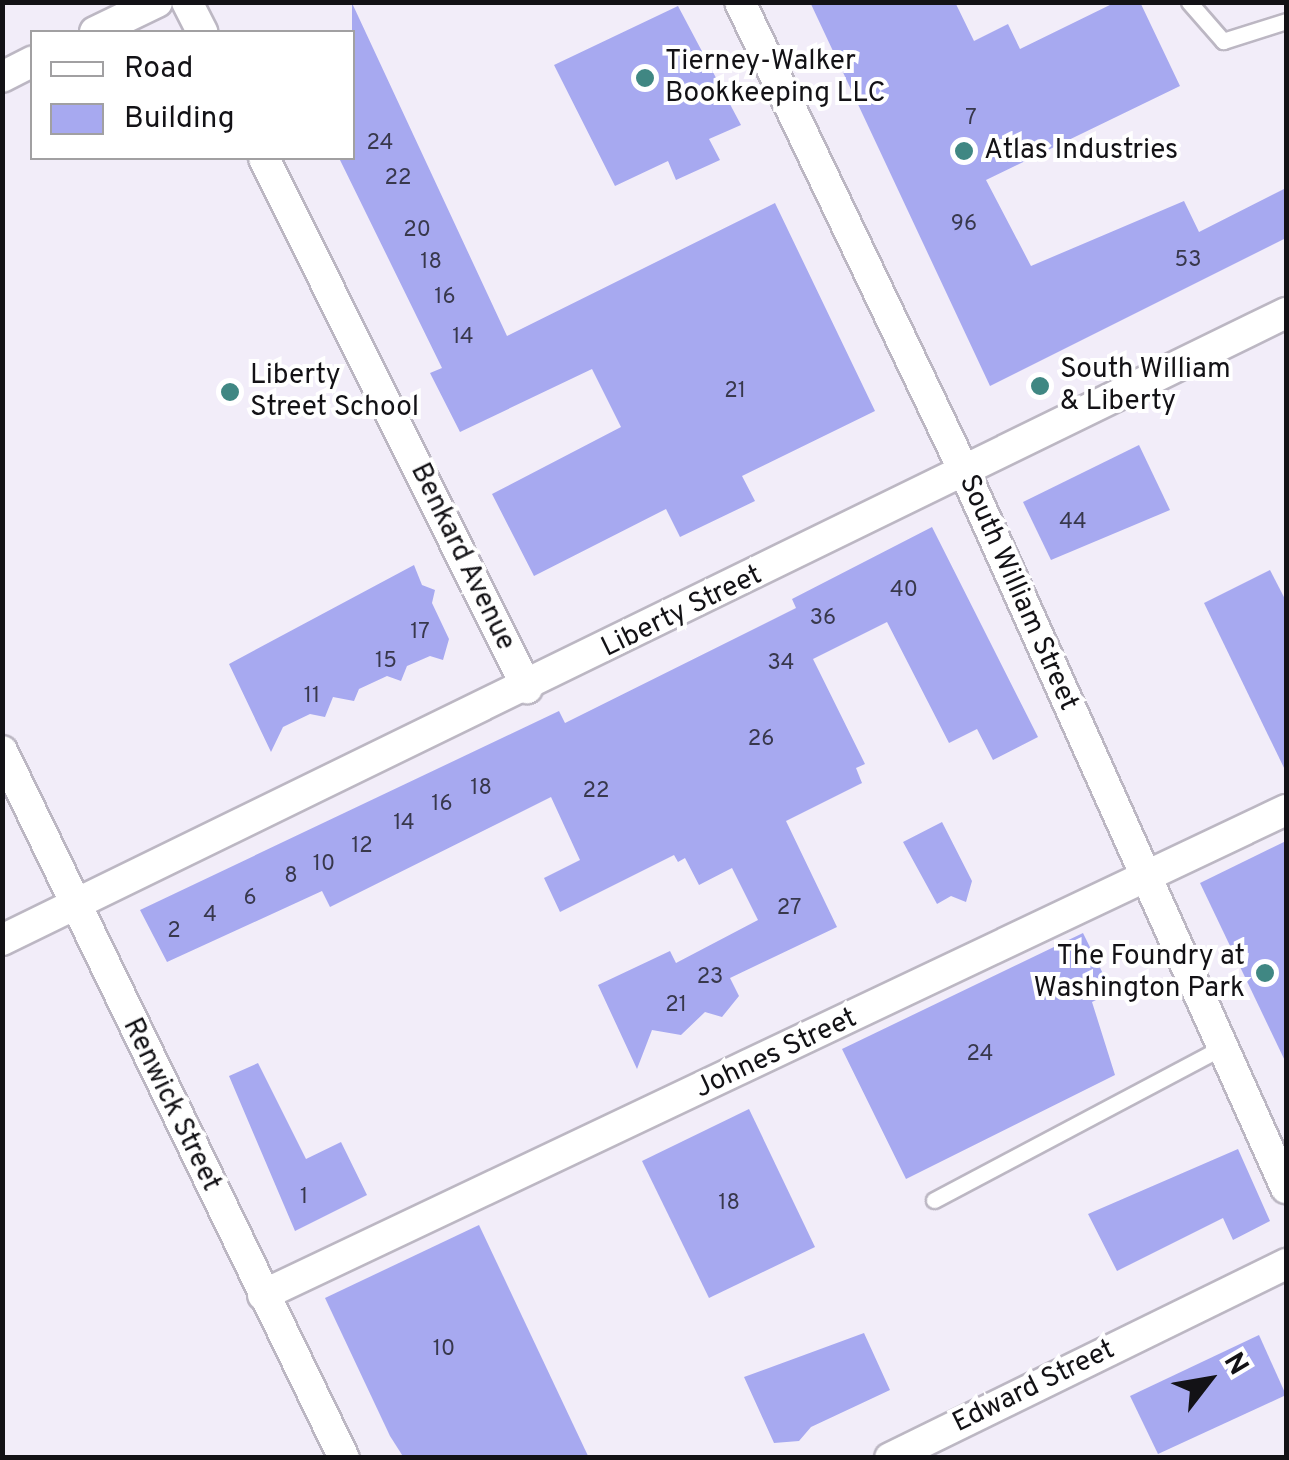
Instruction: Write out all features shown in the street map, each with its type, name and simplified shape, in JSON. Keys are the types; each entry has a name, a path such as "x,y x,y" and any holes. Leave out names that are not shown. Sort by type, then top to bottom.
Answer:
{"street":[{"path":"98,30 157,2"},
{"path":"187,2 201,30"},
{"name":"South William Street","path":"740,2 965,473 1286,1188"},
{"path":"2,77 30,63"},
{"name":"Benkard Avenue","path":"265,160 527,688"},
{"name":"Liberty Street","path":"2,940 527,688 1286,313"},
{"name":"Renwick Street","path":"2,751 344,1458"},
{"name":"Johnes Street","path":"263,1295 1146,880 1286,810"},
{"name":"Edward Street","path":"890,1458 1286,1264"}],"lane":[{"path":"1189,2 1223,42 1286,21"},
{"path":"934,1200 1222,1047"}],"building":[{"path":"810,2 955,2 974,41 1008,24 1020,49 1116,2 1140,2 1180,86 986,180 1031,266 1184,201 1199,232 1286,188 1286,238 990,386"},
{"path":"352,3 507,336 775,203 875,411 742,476 755,501 680,537 666,509 534,576 492,494 621,427 592,369 460,432 430,373 442,368 340,160 355,160"},
{"path":"678,6 741,125 709,139 720,160 676,180 668,161 615,186 554,65"},
{"path":"1139,445 1170,510 1051,560 1023,502"},
{"path":"932,527 1038,737 993,760 977,729 949,743 887,622 813,659 865,764 856,768 862,783 786,821 837,927 730,978 739,996 722,1017 705,1012 681,1035 652,1030 637,1069 598,985 670,951 676,963 758,920 732,868 699,885 685,858 678,862 674,855 560,912 544,878 580,860 551,797 330,907 322,891 167,962 140,910 559,711 565,723 796,608 792,599"},
{"path":"414,565 422,585 435,590 432,603 449,639 443,660 430,656 407,666 401,681 387,676 359,689 354,701 333,697 325,717 310,714 283,727 271,752 229,664"},
{"path":"1270,570 1286,601 1286,772 1204,603"},
{"path":"942,822 972,881 966,902 951,896 937,904 903,842"},
{"name":"The Foundry at Washington Park","path":"1286,841 1286,1063 1200,883"},
{"path":"1083,933 1112,992 1092,1002 1115,1075 906,1179 842,1049"},
{"path":"258,1063 306,1159 341,1142 367,1195 295,1231 229,1076"},
{"path":"749,1109 815,1247 709,1298 642,1161"},
{"path":"1238,1149 1270,1221 1233,1240 1223,1218 1117,1271 1088,1214"},
{"path":"479,1225 589,1458 404,1458 390,1436 325,1298"},
{"path":"864,1333 890,1390 811,1427 799,1441 774,1443 744,1377"},
{"path":"1259,1335 1286,1395 1158,1454 1130,1396"}],"place":[{"name":"Tierney-Walker Bookkeeping LLC","path":"645,78"},
{"name":"Atlas Industries","path":"964,151"},
{"name":"South William & Liberty","path":"1040,386"},
{"name":"Liberty Street School","path":"230,392"},
{"name":"The Foundry at Washington Park","path":"1265,973"}]}
